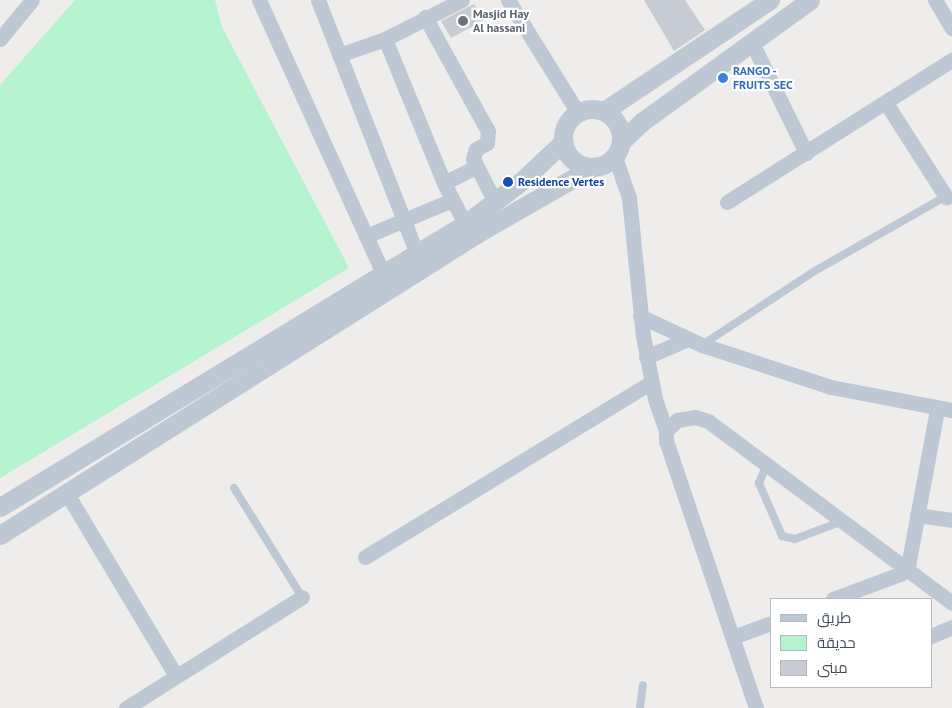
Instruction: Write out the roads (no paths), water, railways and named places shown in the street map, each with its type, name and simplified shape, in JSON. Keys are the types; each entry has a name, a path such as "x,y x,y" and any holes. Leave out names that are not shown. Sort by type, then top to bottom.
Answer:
{"street":[{"path":"0,39 32,0"},
{"path":"259,0 384,276"},
{"path":"318,0 417,254"},
{"path":"339,55 385,39 462,0"},
{"path":"508,0 578,113"},
{"path":"604,111 770,0"},
{"path":"0,535 478,233 592,168 618,150 643,121 810,0"},
{"path":"935,0 952,28"},
{"path":"425,18 488,131 487,143 473,155 475,167 495,202"},
{"path":"385,39 444,183 465,224"},
{"path":"751,41 806,153"},
{"path":"727,202 952,60"},
{"path":"886,103 949,195"},
{"path":"592,168 577,163 564,142 566,125 578,113 591,109 604,111 620,127 618,150 628,198 646,358 666,431 756,708"},
{"path":"0,507 384,276 465,224 495,202 564,142"},
{"path":"444,183 475,167"},
{"path":"366,236 452,200"},
{"path":"640,316 695,342 831,387 936,409 952,410"},
{"path":"646,358 695,342"},
{"path":"365,557 652,382"},
{"path":"906,569 936,409"},
{"path":"666,431 677,420 702,418 843,520 952,603"},
{"path":"66,492 176,676"},
{"path":"917,515 952,520"},
{"path":"835,598 906,569"},
{"path":"126,708 302,597"},
{"path":"733,637 770,622"},
{"path":"932,636 952,626"}],"lane":[{"path":"695,342 949,195"},
{"path":"767,464 759,483 782,536 795,539 843,520"},
{"path":"234,488 302,597"},
{"path":"640,708 643,685"}],"place":[{"name":"Masjid Hay Al hassani","path":"463,21"},
{"name":"RANGO - FRUITS SEC","path":"723,78"},
{"name":"Residence Vertes","path":"508,182"}]}
